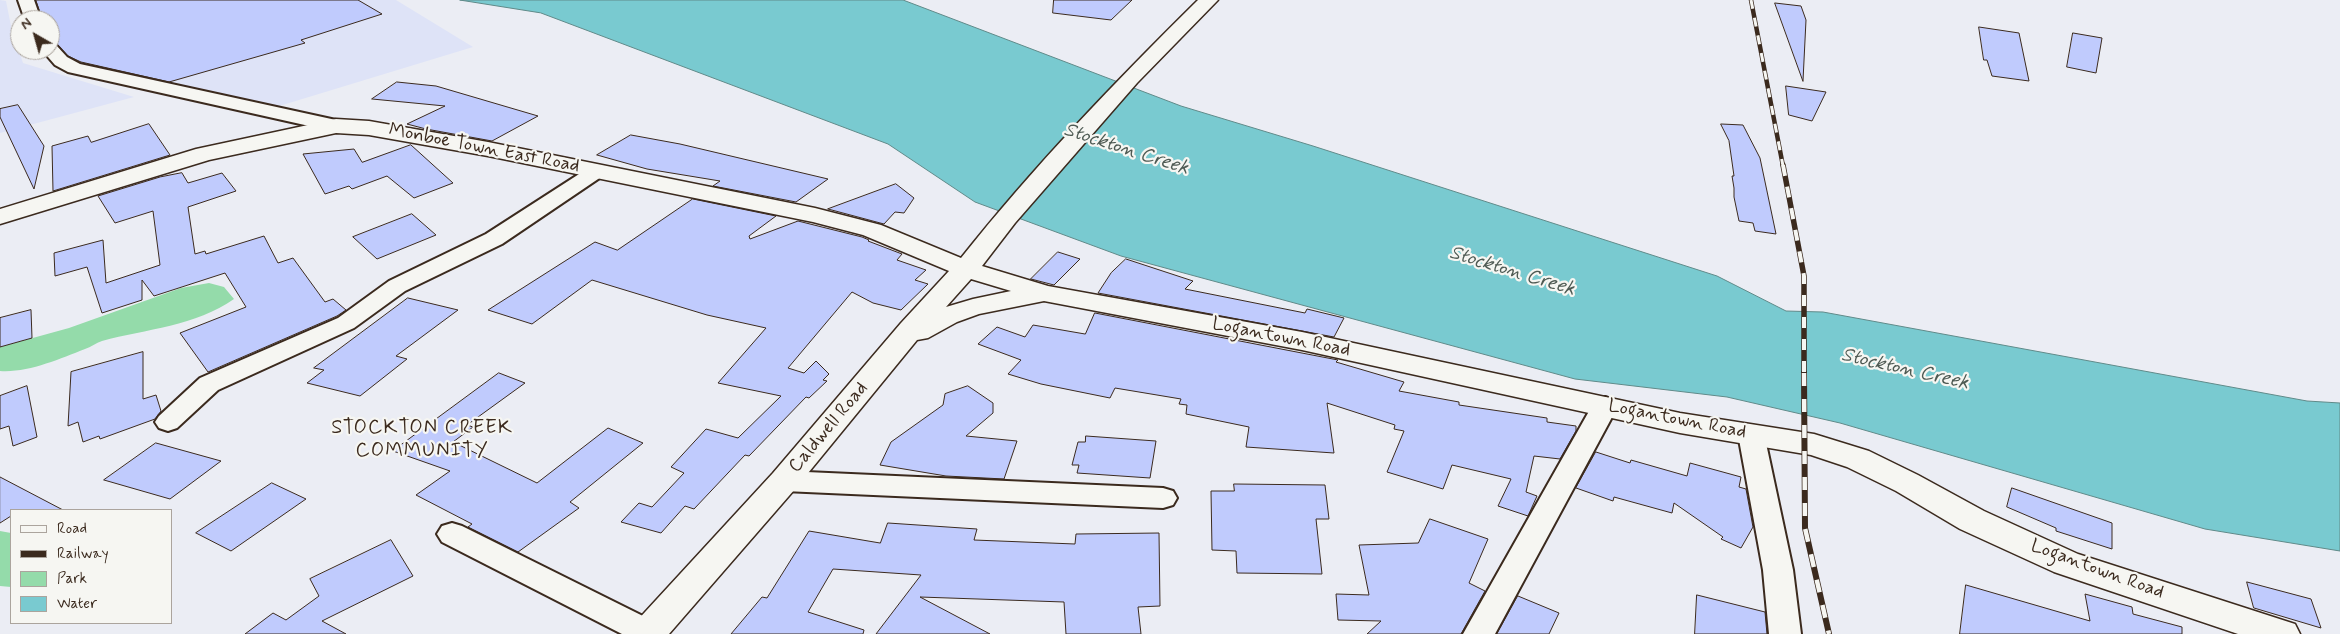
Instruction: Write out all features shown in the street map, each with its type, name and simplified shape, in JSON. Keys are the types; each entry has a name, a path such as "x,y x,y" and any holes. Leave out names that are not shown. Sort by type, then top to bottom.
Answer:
{"street":[{"name":"Caldwell Road","path":"647,634 784,481 900,342 966,269 1006,218 1130,79 1209,0"},
{"path":"60,60 74,68 336,126"},
{"name":"Monboe Town East Road","path":"0,217 204,154 336,126 378,129 815,215 863,227 966,269"},
{"path":"168,422 209,384 346,322 397,286 494,238 597,171"},
{"name":"Logantown Road","path":"966,269 1044,293 1302,341 1680,423 1814,445 1858,459 1972,520 2066,563 2282,634"},
{"name":"Logantown Road","path":"900,342 955,313 973,307 1044,293"},
{"path":"1479,634 1605,406"},
{"path":"1751,434 1778,570 1785,634"},
{"path":"784,481 1162,498"},
{"path":"452,534 647,634"}],"shaded area":[{"path":"0,0 6,1 10,21 10,60 22,60 23,63 134,97 0,133"},
{"path":"32,0 396,0 473,47 276,107 53,62 52,60 60,60 60,10 35,10"}],"green space":[{"path":"209,283 224,287 234,299 219,308 187,321 102,341 65,357 32,368 0,371 0,347 69,328 181,288"},
{"path":"0,531 10,533 10,587 0,586"}],"water":[{"name":"Stockton Creek","path":"460,0 903,0 1181,106 1313,146 1717,276 1786,311 1823,312 2307,401 2340,403 2340,551 2205,529 1840,423 1727,397 1575,379 1121,256 975,202 888,144 541,13"}],"building":[{"path":"36,0 358,0 382,14 301,40 305,43 169,82 81,62 68,56 60,47 60,10 40,10"},
{"path":"1054,0 1132,0 1111,20 1053,13"},
{"path":"1775,3 1801,6 1806,20 1803,81"},
{"path":"1979,27 2019,33 2029,81 1992,76 1987,60 1984,60"},
{"path":"2073,33 2102,38 2096,73 2067,67"},
{"path":"397,82 436,86 538,116 492,141 426,129 407,124 445,106 372,99"},
{"path":"1786,86 1826,92 1812,121 1789,115"},
{"path":"18,105 44,146 34,189 0,117 0,109"},
{"path":"149,124 170,155 53,191 52,146 88,136 91,142"},
{"path":"1721,124 1743,125 1760,158 1776,234 1755,231 1753,223 1739,221 1734,197 1732,176 1734,176 1729,141"},
{"path":"631,135 680,144 828,179 796,202 713,186 720,181 647,169 597,155"},
{"path":"411,145 453,183 414,198 387,176 352,189 349,186 325,194 303,154 354,149 362,162"},
{"path":"182,173 188,183 222,173 236,191 188,207 195,254 205,251 206,254 264,236 278,263 293,258 325,302 333,299 346,310 337,316 208,372 180,333 246,307 225,273 154,296 142,280 142,300 102,313 87,267 55,276 54,253 103,240 106,283 160,265 153,211 115,223 98,196 160,177"},
{"path":"896,184 914,198 904,213 895,212 884,224 828,209"},
{"path":"693,199 776,216 749,236 750,239 798,221 862,237 902,254 897,260 926,270 915,280 928,284 901,310 873,303 852,292 788,368 804,373 816,361 829,374 823,380 827,381 809,398 806,397 749,456 745,455 694,509 685,506 661,533 621,522 639,503 652,507 684,473 671,467 706,429 738,438 781,396 718,383 766,328 707,315 592,280 532,324 488,310 595,242 617,250"},
{"path":"412,214 436,235 377,259 353,237"},
{"path":"1058,252 1080,259 1054,285 1031,279"},
{"path":"1126,259 1193,281 1185,289 1305,313 1307,309 1344,318 1334,337 1098,293 1111,273"},
{"path":"408,298 458,310 396,356 407,359 360,396 307,383 324,370 314,368"},
{"path":"31,310 32,338 0,347 0,318"},
{"path":"1095,313 1338,360 1336,362 1404,382 1399,391 1459,402 1459,405 1547,418 1547,422 1576,426 1576,431 1560,459 1534,456 1526,492 1537,496 1528,516 1498,506 1511,479 1452,465 1443,489 1387,472 1404,431 1394,429 1395,425 1327,403 1334,453 1246,447 1249,427 1186,414 1187,405 1179,404 1181,399 1115,388 1110,398 1041,384 1008,374 1021,360 978,344 997,327 1025,337 1033,325 1085,334"},
{"path":"143,352 143,399 156,395 161,411 155,419 100,439 99,436 83,442 78,422 68,426 71,372"},
{"path":"499,373 525,383 467,425 473,427 453,442 537,483 608,428 643,443 570,502 579,508 518,552 468,527 472,524 416,495 450,471 393,451"},
{"path":"27,386 37,437 13,446 9,426 0,429 0,396"},
{"path":"968,386 993,403 993,413 966,436 1017,441 1004,479 946,476 880,465 891,442 943,405 945,394"},
{"path":"1086,436 1156,441 1150,478 1077,473 1079,465 1072,465 1078,442 1085,442"},
{"path":"156,443 221,461 170,499 104,480"},
{"path":"1596,452 1630,463 1631,460 1687,476 1690,463 1741,477 1739,487 1746,489 1753,527 1741,548 1721,539 1723,537 1674,503 1672,513 1614,497 1613,501 1576,488"},
{"path":"0,477 61,509 10,509 10,517 0,523"},
{"path":"272,483 306,499 231,551 196,533"},
{"path":"1234,484 1325,485 1329,519 1316,519 1322,574 1237,573 1236,551 1212,550 1211,491 1234,491"},
{"path":"2012,488 2112,523 2112,549 2056,531 2056,528 2007,507"},
{"path":"1430,519 1488,539 1469,583 1485,591 1461,634 1367,634 1381,621 1338,620 1336,594 1369,595 1359,545 1418,543"},
{"path":"888,523 977,529 974,540 1075,544 1076,534 1159,533 1160,606 1138,607 1141,634 1066,634 1064,602 920,597 990,634 876,634 921,575 833,569 808,612 864,630 863,634 731,634 762,597 767,598 809,531 880,543"},
{"path":"391,540 413,576 322,621 346,634 245,634 273,613 286,620 319,596 310,579"},
{"path":"2247,582 2311,599 2321,628 2254,608"},
{"path":"1966,585 2090,621 2085,594 2132,607 2133,614 2182,627 2182,634 1960,634"},
{"path":"1697,595 1765,612 1767,634 1695,634"},
{"path":"1518,596 1559,613 1549,634 1497,634"}],"railway":[{"path":"1751,0 1783,166"},
{"path":"1783,165 1804,276 1804,373"},
{"path":"1804,373 1805,528 1829,634"}],"district":[{"name":"STOCKTON CREEK COMMUNITY","path":"422,440"}]}
